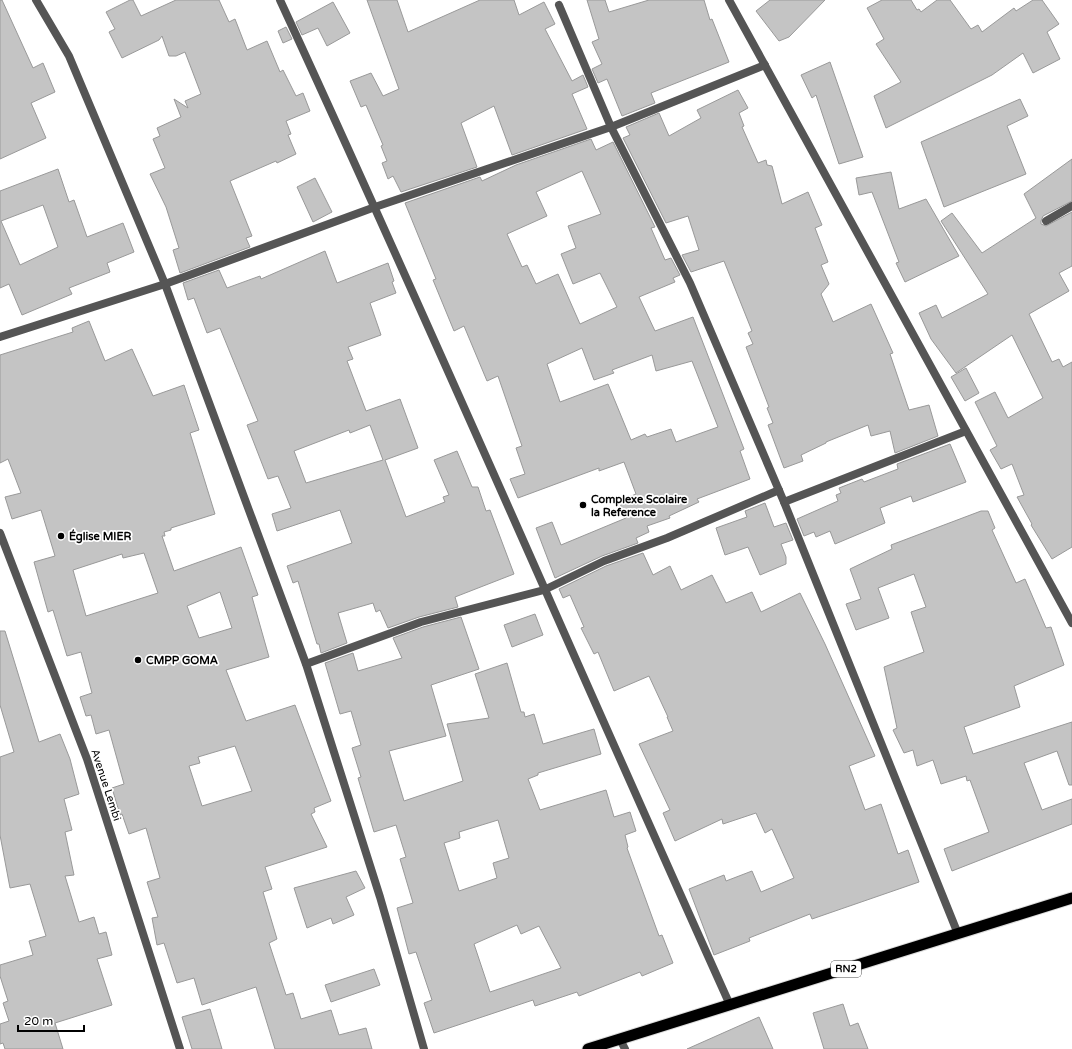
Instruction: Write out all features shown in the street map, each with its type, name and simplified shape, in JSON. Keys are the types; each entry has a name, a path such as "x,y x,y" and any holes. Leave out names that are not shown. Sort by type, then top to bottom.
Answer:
{"highway":[{"name":"RN2","path":"588,1049 623,1044 730,1005 1072,898"}],"street":[{"path":"36,0 73,63 165,284 306,664 380,897 424,1049"},
{"path":"280,0 375,207 544,590 730,1005"},
{"path":"729,0 1072,624"},
{"path":"559,4 611,127 690,283 779,490 958,934"},
{"path":"0,337 165,284 375,207 611,127 765,65"},
{"path":"1046,221 1072,206"},
{"path":"784,502 966,431"},
{"path":"306,664 422,622 544,590 604,561 667,538 779,490"},
{"name":"Avenue Lembi","path":"0,532 87,759 180,1049"}],"building":[{"path":"0,0 2,0 33,68 43,63 55,92 31,103 46,138 0,159"},
{"path":"130,0 133,0 141,16 176,0 219,0 229,22 235,19 247,50 267,41 280,72 283,70 296,96 303,93 310,111 286,121 291,134 288,135 296,154 230,181 252,236 246,238 250,247 180,273 173,250 179,248 166,207 150,174 165,168 153,139 160,136 157,128 181,117 174,99 188,108 185,101 201,94 185,52 176,56 169,56 162,36 159,40 122,58 109,32 115,29 106,12"},
{"path":"367,0 397,0 408,32 480,0 514,0 519,15 544,2 555,24 545,29 572,81 583,75 588,87 572,94 587,129 512,155 494,106 461,123 477,167 401,192 393,176 388,179 382,163 387,161 381,146 383,145 366,105 361,107 350,81 371,73 383,96 399,89"},
{"path":"587,0 605,0 609,12 649,0 704,0 710,20 712,19 729,62 651,93 655,103 622,116 607,79 598,83 592,69 602,64 592,42 599,39"},
{"path":"770,0 825,0 789,37 779,41 756,11"},
{"path":"882,0 911,0 917,10 919,9 921,12 937,0 950,0 971,29 978,25 982,32 1014,8 1016,11 1033,0 1042,0 1059,24 1047,32 1060,59 1033,73 1023,53 992,75 886,128 874,96 901,82 876,44 884,39 867,8"},
{"path":"333,2 350,33 327,46 318,28 302,35 296,22"},
{"path":"286,27 292,39 283,43 278,31"},
{"path":"830,62 863,157 839,164 816,95 812,98 801,75"},
{"path":"738,90 748,108 739,113 744,126 742,127 758,163 766,160 767,165 772,166 782,204 808,192 822,225 815,228 828,262 821,265 829,284 821,294 833,322 871,304 893,353 890,354 909,410 929,405 938,436 895,453 890,431 871,436 868,425 826,442 801,455 803,461 784,468 768,425 773,423 767,408 769,407 746,347 753,344 748,333 752,331 724,261 691,272 682,255 699,250 688,216 666,223 623,138 630,135 626,127 659,113 669,136 701,118 697,110"},
{"path":"1020,99 1028,116 1007,126 1026,174 944,207 921,142"},
{"path":"591,139 596,150 613,142 655,227 651,228 665,260 671,258 680,275 673,278 675,282 639,297 655,331 693,317 744,449 740,451 750,479 697,499 699,502 669,516 670,518 647,526 649,532 636,538 638,543 602,556 555,578 536,528 552,522 561,545 626,518 619,501 636,494 624,462 599,471 599,468 518,498 510,479 525,474 516,448 522,446 498,376 487,381 464,326 454,331 433,280 436,279 405,203 480,177 482,181 516,165","holes":["582,171 601,214 568,226 576,248 561,254 573,284 600,273 617,307 580,324 558,274 536,284 527,265 522,267 507,234 547,216 536,192","582,348 594,380 614,373 612,370 652,355 656,371 692,361 718,427 676,442 671,429 647,437 645,434 631,440 608,384 560,402 547,364"]},
{"path":"1072,159 1072,201 1043,216 1041,221 1041,224 1046,226 1072,212 1072,266 1059,273 1069,291 1029,314 1052,362 1059,359 1063,367 1072,362 1072,547 1052,559 1031,525 1032,524 1017,497 1024,495 1012,464 1001,469 990,450 997,446 975,402 995,392 1008,418 1043,398 1012,335 956,373 931,339 919,313 936,305 942,318 988,294 941,221 952,213 982,253 1036,218 1024,194"},
{"path":"58,169 69,202 74,200 87,237 123,223 134,252 107,263 110,272 69,288 72,294 22,315 9,284 0,288 0,191","holes":["43,205 58,247 20,265 1,221"]},
{"path":"891,172 899,209 926,199 959,256 905,282 896,263 899,262 872,192 859,195 856,178"},
{"path":"315,178 332,212 313,222 297,187"},
{"path":"325,251 337,283 388,263 396,293 370,303 381,335 348,347 353,359 347,361 366,411 400,399 418,448 385,460 406,517 445,502 443,497 449,495 434,460 457,451 472,487 478,487 486,511 490,510 514,574 455,597 458,607 419,617 388,628 380,610 376,612 373,603 338,613 347,643 321,653 298,581 293,583 287,566 352,543 340,510 277,531 272,514 291,508 278,476 268,479 247,425 258,421 220,328 207,333 194,298 188,300 183,283 219,270 227,288 260,276 261,279","holes":["370,425 383,460 306,483 294,451 349,430 350,433"]},
{"path":"89,321 105,361 132,349 153,396 184,385 199,430 190,433 215,514 171,528 171,530 164,532 165,536 162,536 174,571 241,547 258,595 252,597 269,657 226,670 246,721 295,705 331,801 314,808 315,812 311,814 327,847 265,867 272,889 263,892 277,939 269,943 286,995 293,993 301,1019 331,1010 339,1035 366,1028 372,1049 275,1049 256,987 202,1005 194,978 177,983 164,943 157,945 152,918 158,917 147,882 160,878 146,828 129,834 122,814 120,815 112,788 124,784 109,730 96,734 91,715 86,716 80,697 92,693 81,652 67,656 53,610 48,612 34,562 55,556 41,510 12,519 5,497 21,493 8,459 0,463 0,355 73,332 72,328","holes":["144,553 158,593 86,616 73,570 122,554 123,558","220,592 232,628 199,638 187,606","235,746 252,791 202,806 189,766 200,763 198,757"]},
{"path":"966,368 979,393 965,401 951,377"},
{"path":"950,444 966,482 913,502 911,496 880,508 885,523 835,544 830,531 816,537 814,532 804,536 797,519 838,501 836,495 841,493 839,488 862,479 864,482 898,469 897,464"},
{"path":"765,503 774,527 786,523 793,540 781,544 786,557 786,564 760,575 748,547 725,555 716,528 747,517 745,511"},
{"path":"981,511 988,511 995,528 992,530 1016,583 1025,579 1046,628 1051,627 1064,665 1014,686 1020,707 964,727 973,754 1072,722 1072,785 1069,785 1057,751 1024,763 1042,810 1072,799 1072,824 952,871 944,849 989,832 970,780 967,781 966,776 941,784 933,760 917,766 913,750 904,753 893,730 897,728 884,667 924,652 911,612 926,607 914,574 878,588 889,618 856,630 846,604 861,599 850,569 892,549 891,545"},
{"path":"643,553 653,575 670,566 681,590 712,575 726,603 752,592 761,612 800,593 825,644 875,756 849,766 865,810 881,804 898,854 908,850 919,882 812,919 810,914 749,938 750,941 714,955 689,889 724,875 726,881 752,871 761,892 794,878 772,829 765,833 756,813 723,824 722,819 675,841 663,813 670,810 639,744 673,731 668,717 649,676 614,691 598,652 594,654 581,628 584,627 570,595 563,598 559,589 606,566"},
{"path":"535,614 543,635 512,647 504,625"},
{"path":"461,617 479,669 431,685 446,736 389,751 404,801 463,781 447,724 489,718 475,674 507,663 521,712 524,712 525,717 534,714 543,744 594,729 601,754 538,773 538,775 528,779 540,810 606,790 614,817 630,812 636,831 625,835 627,848 659,936 662,935 673,963 642,976 640,972 579,996 577,992 535,1006 533,1000 434,1033 424,1003 432,1000 416,952 409,954 397,908 413,903 400,859 406,857 396,825 374,832 358,778 361,777 352,748 361,745 351,711 340,714 325,663 353,653 358,671 402,658 393,638 423,627","holes":["498,820 509,858 493,863 497,878 459,891 444,843 460,838 459,832","517,925 521,934 539,926 561,968 490,992 474,944"]},
{"path":"0,631 5,631 39,742 60,734 70,759 79,794 64,799 72,830 65,832 74,875 65,876 79,922 94,917 99,934 106,932 112,955 97,959 112,1005 55,1023 63,1049 5,1049 3,1043 0,1044 0,1024 9,1021 3,1003 8,1001 0,976 0,965 33,955 29,941 46,936 30,884 10,888 0,835 0,757 14,752 0,705"},
{"path":"356,871 365,888 346,897 354,915 333,924 331,918 307,928 294,888"},
{"path":"374,969 380,985 331,1002 325,985"},
{"path":"843,1004 850,1026 858,1023 868,1049 824,1049 813,1013"},
{"path":"210,1009 222,1049 192,1049 182,1017"},
{"path":"759,1017 773,1049 687,1049"}],"place":[{"name":"Complexe Scolaire la Reference","path":"583,505"},
{"name":"Église MIER","path":"61,536"},
{"name":"CMPP GOMA","path":"138,660"}]}
